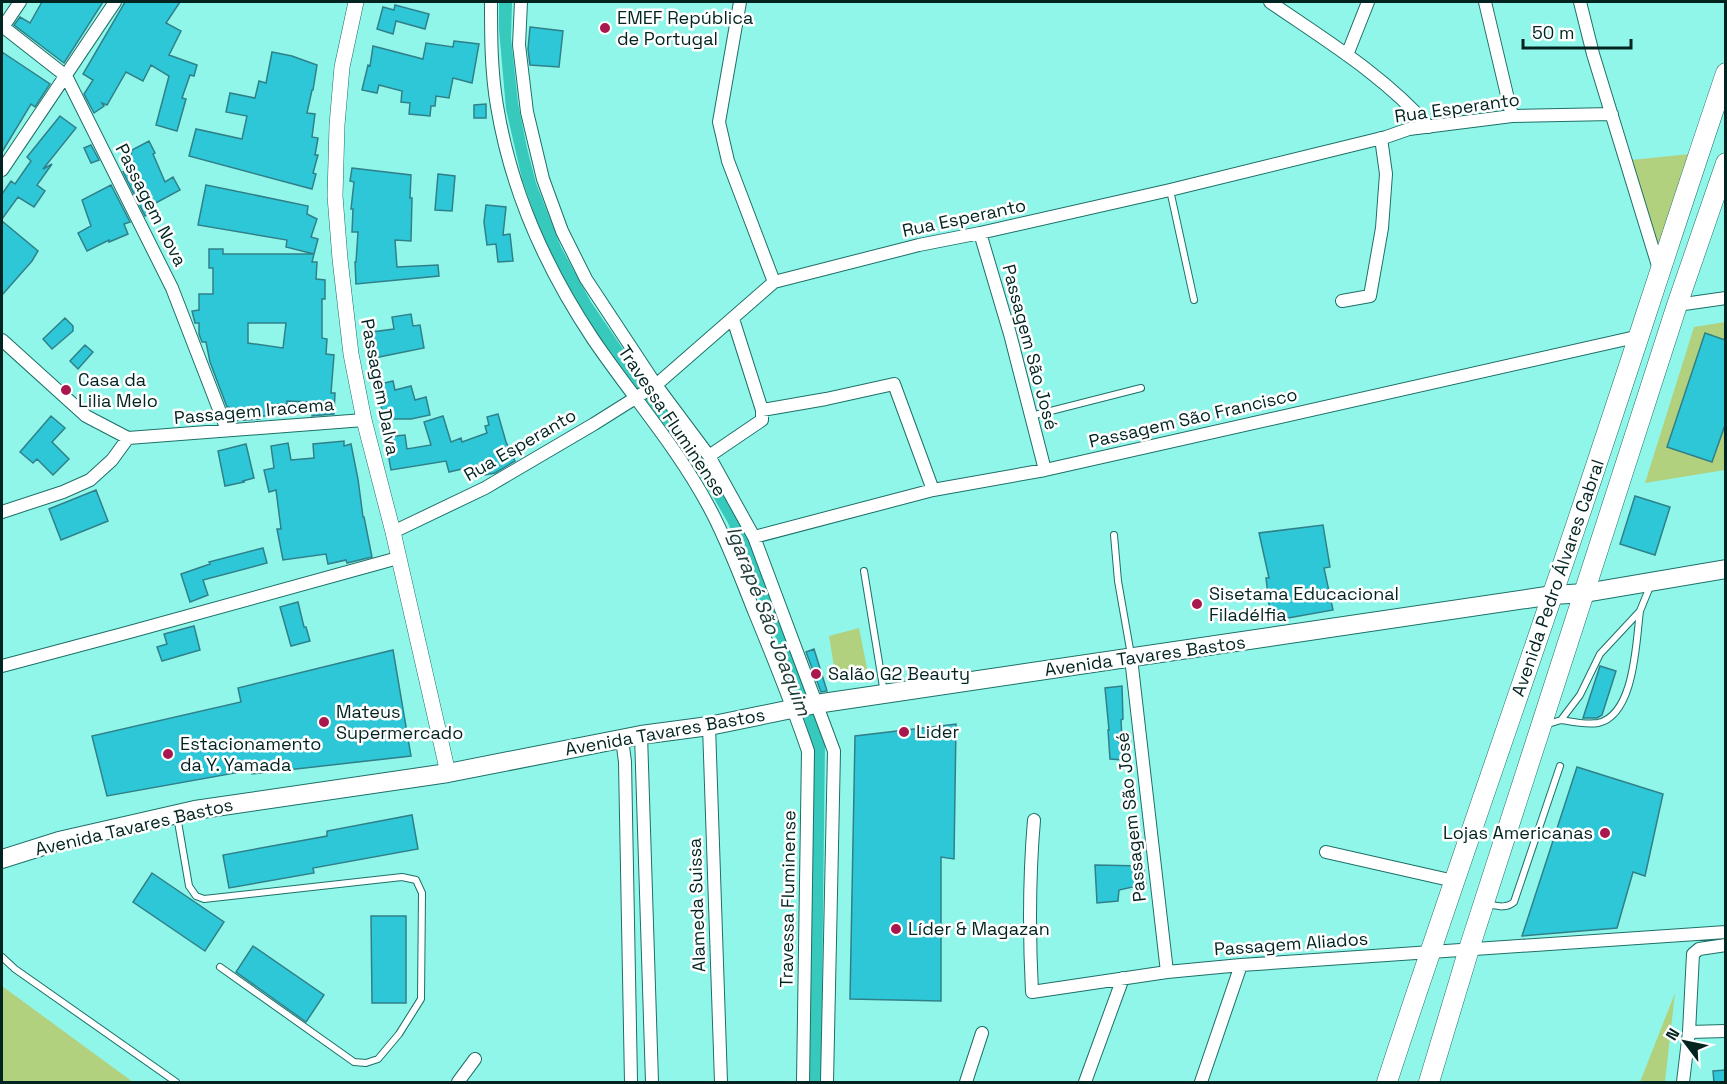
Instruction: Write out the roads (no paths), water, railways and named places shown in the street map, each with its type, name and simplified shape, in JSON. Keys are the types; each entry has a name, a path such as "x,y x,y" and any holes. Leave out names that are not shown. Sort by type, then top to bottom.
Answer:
{"main road":[{"name":"Avenida Pedro Álvares Cabral","path":"1387,1083 1429,952 1640,336 1659,270 1725,72"},
{"name":"Avenida Pedro Álvares Cabral","path":"1429,1083 1469,949 1725,163"},
{"name":"Avenida Tavares Bastos","path":"2,859 58,841 195,810 448,773 641,735 709,726 805,706 1553,595 1585,593 1725,569"}],"street":[{"path":"2,27 20,2"},
{"path":"2,170 115,2"},
{"name":"Passagem Dalva","path":"356,2 342,67 337,125 335,196 351,354 364,420 393,532 448,773"},
{"name":"Travessa Fluminense","path":"491,2 492,59 497,106 513,175 526,214 551,270 594,339 638,397 709,506 805,706 808,751 802,1083"},
{"path":"521,2 519,45 527,112 543,179 562,231 586,279 654,386 709,456 754,537 805,706 834,751 827,1083"},
{"path":"740,2 719,122 728,161 774,282"},
{"path":"1270,2 1347,55 1394,91 1429,126"},
{"path":"1347,55 1368,2"},
{"path":"1485,2 1512,116"},
{"path":"1580,2 1593,54 1659,270"},
{"name":"Passagem Nova","path":"2,27 66,76 172,288 227,430"},
{"name":"Rua Esperanto","path":"393,532 485,488 638,397 654,386 774,282 919,245 980,234 1170,190 1382,138 1409,129 1512,116 1612,114"},
{"path":"1342,301 1370,296 1382,228 1386,174 1382,138"},
{"name":"Passagem São José","path":"980,234 1010,334 1045,470"},
{"path":"1677,305 1725,298"},
{"path":"709,456 762,420 762,410 733,319"},
{"name":"Passagem São Francisco","path":"754,537 933,490 1045,470 1640,336"},
{"path":"2,340 86,416 128,438 112,460 90,480 63,492 2,512"},
{"path":"762,410 894,384 933,490"},
{"name":"Passagem Iracema","path":"128,438 364,420"},
{"path":"2,666 398,558"},
{"name":"Passagem São José","path":"1131,658 1167,972"},
{"name":"Alameda Suissa","path":"709,726 721,1083"},
{"path":"641,735 652,1083"},
{"path":"622,739 625,774 631,1083"},
{"name":"Passagem Aliados","path":"1034,820 1029,931 1032,992 1167,972 1241,965 1725,932"},
{"path":"1326,852 1454,881"},
{"path":"1683,1083 1689,1032 1693,954 1699,949 1725,945"},
{"path":"1201,1083 1241,965"},
{"path":"1085,1083 1123,978"},
{"path":"1689,1032 1725,1031"},
{"path":"966,1083 982,1033"},
{"path":"458,1083 475,1059"}],"lane":[{"path":"1170,190 1194,300"},
{"path":"1031,416 1141,388"},
{"path":"1114,535 1118,581 1131,658"},
{"path":"864,571 884,694"},
{"path":"1541,726 1561,720 1600,723 1618,712 1632,679 1640,611 1652,581"},
{"path":"1561,720 1580,695 1600,654 1640,611"},
{"path":"1484,903 1505,907 1514,902 1560,766"},
{"path":"177,814 189,886 196,896 204,899 402,877 416,880 422,892 421,999 399,1034 378,1059 366,1064 354,1062 220,967"},
{"path":"2,957 15,969 176,1083"}],"water":[{"name":"Igarapé São Joaquim","path":"499,2 512,2 511,38 518,103 527,148 536,183 561,247 591,302 711,469 748,535 825,743 821,1082 807,1082 813,745 780,648 728,523 693,464 593,328 560,272 539,228 522,179 506,109"}],"place":[{"name":"EMEF República de Portugal","path":"605,28"},
{"name":"Casa da Lilia Melo","path":"66,390"},
{"name":"Sisetama Educacional Filadélfia","path":"1197,604"},
{"name":"Salão G2 Beauty","path":"816,674"},
{"name":"Mateus Supermercado","path":"324,722"},
{"name":"Lider","path":"904,732"},
{"name":"Estacionamento da Y. Yamada","path":"168,754"},
{"name":"Lojas Americanas","path":"1605,833"},
{"name":"Líder & Magazan","path":"896,929"}]}
